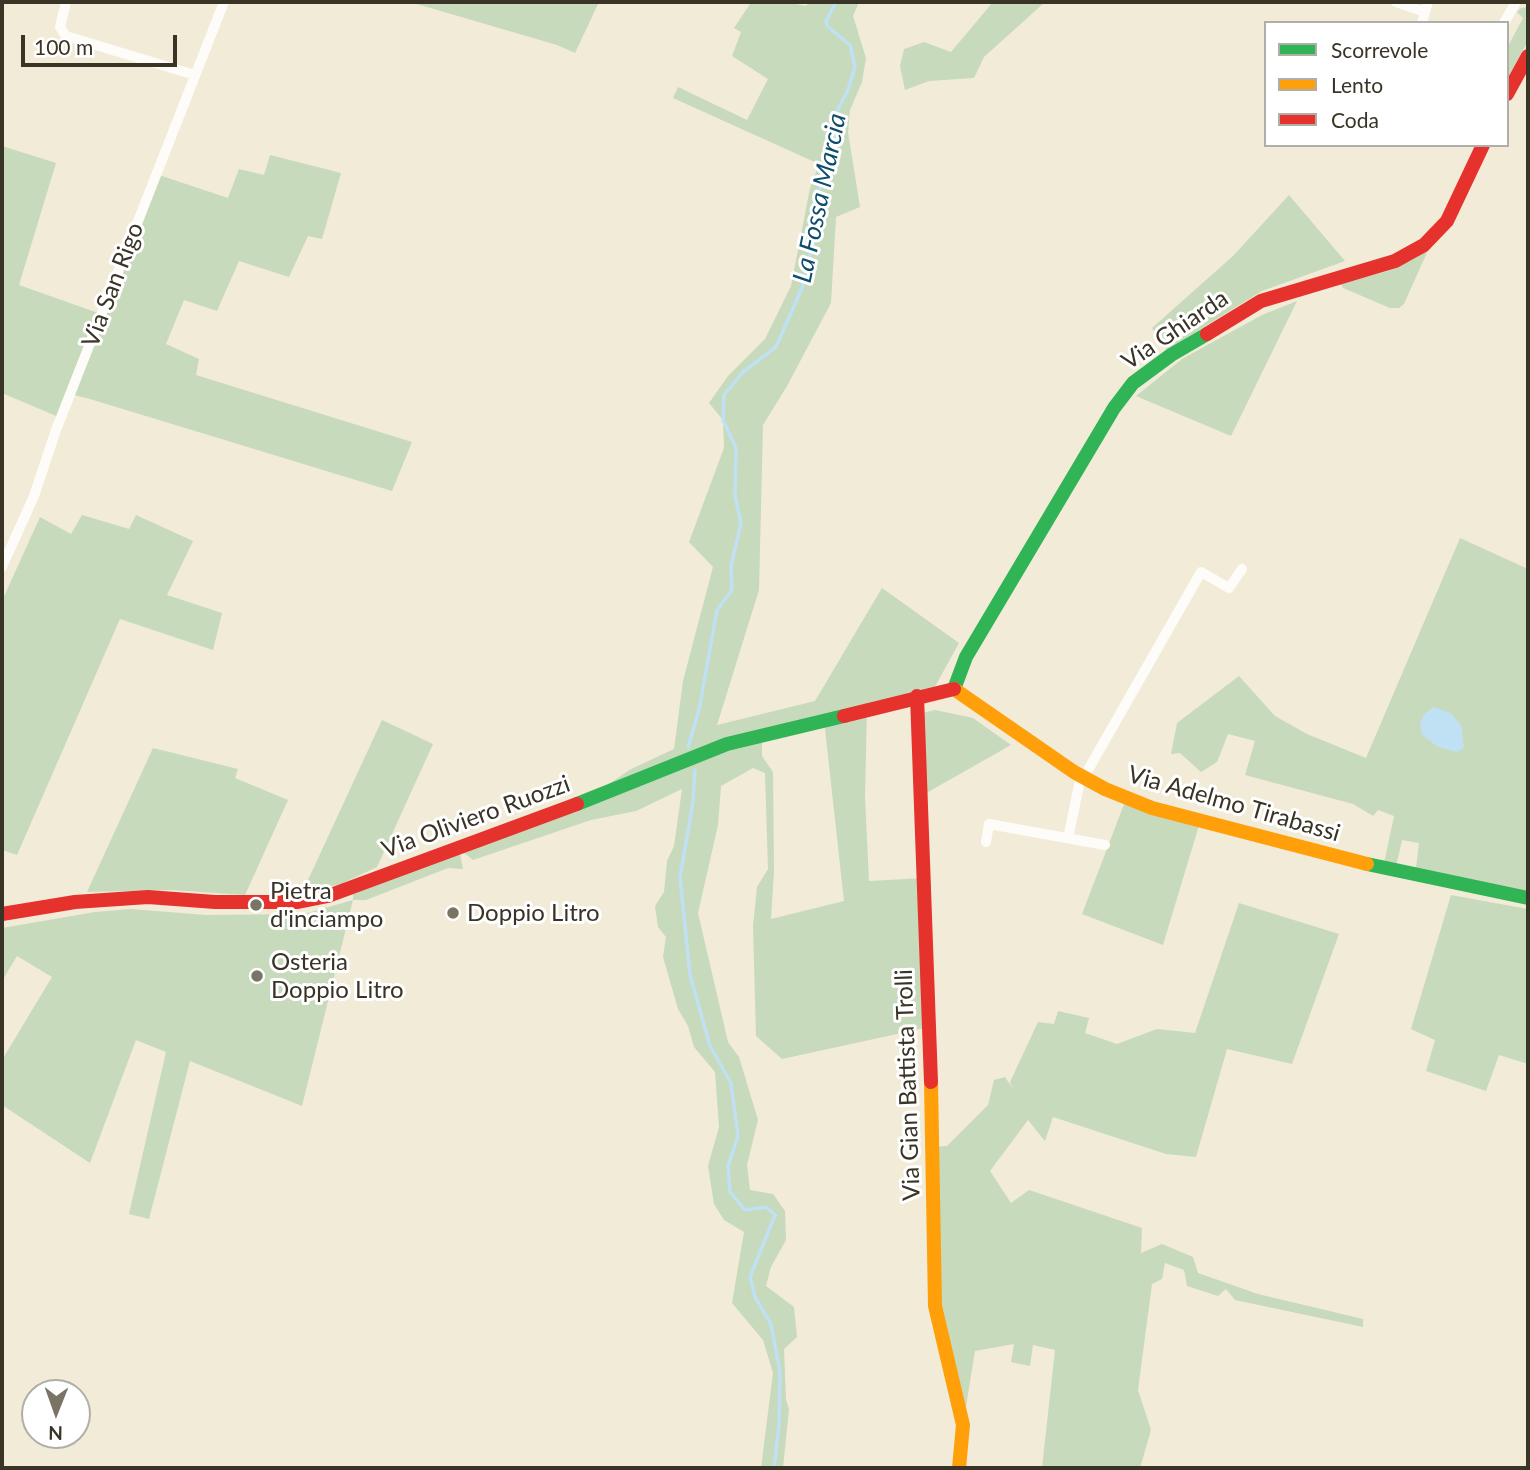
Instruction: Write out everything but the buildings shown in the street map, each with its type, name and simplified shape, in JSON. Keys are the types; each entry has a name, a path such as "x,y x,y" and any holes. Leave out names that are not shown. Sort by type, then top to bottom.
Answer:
{"street":[{"path":"66,2 60,27 66,36 195,75"},
{"name":"Via San Rigo","path":"2,567 34,496 56,430 224,2"},
{"path":"1396,2 1427,7"},
{"path":"1505,21 1516,2"},
{"path":"1509,90 1528,56"},
{"name":"Via Ghiarda","path":"954,689 966,657 1114,408 1133,383 1171,355 1261,301 1395,261 1424,245 1447,221 1482,147"},
{"path":"1068,838 1082,776 1201,572 1229,587 1242,569"},
{"name":"Via Oliviero Ruozzi","path":"2,914 75,902 148,897 269,903 298,902 328,896 534,821 727,744 954,689"},
{"name":"Via Adelmo Tirabassi","path":"954,689 1082,776 1126,799 1160,811 1415,876 1528,898"},
{"name":"Via Gian Battista Trolli","path":"917,696 934,1173 935,1306 963,1425 959,1468"},
{"path":"986,842 989,824 1105,845"}],"green space":[{"path":"410,2 599,2 575,53 557,45"},
{"path":"748,2 785,2 806,6 810,2 859,2 853,16 866,58 862,82 850,110 848,132 860,207 836,217 831,303 763,425 759,590 717,725 815,701 882,588 959,643 932,692 867,709 865,797 869,881 924,878 929,1027 782,1059 756,1036 753,926 757,887 768,869 765,773 753,768 721,786 718,825 698,913 728,1042 739,1057 758,1120 747,1165 750,1190 773,1194 785,1211 786,1240 771,1267 766,1286 794,1307 797,1337 784,1349 786,1400 789,1409 783,1468 761,1468 773,1373 763,1340 732,1303 744,1232 724,1220 714,1204 708,1166 719,1127 715,1072 694,1047 688,1026 678,1009 663,957 666,937 658,927 655,906 664,892 667,861 674,846 682,789 636,811 591,820 473,860 459,849 463,869 448,868 366,900 353,900 353,887 588,798 631,769 674,749 683,681 713,567 689,542 724,448 723,420 709,403 728,376 765,339 791,286 810,188 819,164 673,98 678,87 747,120 768,79 732,56 741,32 734,28 750,4","holes":["824,720 844,901 771,919 774,871 773,772 762,756 762,735"]},
{"path":"993,2 1045,2 984,57 974,78 929,81 905,90 900,66 904,49 924,42 951,52"},
{"path":"1528,7 1528,41 1509,75 1509,44 1523,18 1517,12"},
{"path":"2,146 56,163 19,285 101,314 156,174 228,198 239,169 264,175 270,155 341,173 322,239 308,236 289,277 239,261 217,311 184,300 166,344 199,359 196,375 412,442 392,491 90,399 70,394 61,418 2,393"},
{"path":"1289,195 1345,261 1262,291 1167,350 1152,328 1233,256"},
{"path":"1429,248 1404,304 1399,308 1390,308 1343,288 1341,284 1388,271 1414,259"},
{"path":"1297,301 1231,436 1136,396 1182,359 1262,315"},
{"path":"82,515 129,529 136,515 193,541 167,595 222,613 213,650 120,619 17,855 2,850 2,601 40,517 71,534"},
{"path":"1460,538 1528,569 1528,898 1415,876 1419,843 1402,840 1395,871 1383,868 1394,816 1378,810 1373,816 1353,804 1245,775 1255,741 1228,734 1217,762 1201,772 1180,753 1171,754 1177,723 1239,676 1275,716 1307,734 1366,758"},
{"path":"935,710 973,718 1011,745 921,796 918,714"},
{"path":"382,720 433,744 377,867 341,884 302,893"},
{"path":"153,748 238,769 235,778 288,800 245,895 171,890 87,892"},
{"path":"1126,799 1200,822 1163,945 1082,914"},
{"path":"1451,895 1528,909 1528,1064 1499,1055 1486,1091 1426,1071 1435,1040 1411,1029"},
{"path":"353,900 302,1106 190,1061 149,1219 129,1214 166,1052 136,1040 90,1163 2,1105 2,1060 52,977 17,956 2,981 2,928 95,912 131,909 206,915 304,914"},
{"path":"1239,903 1339,934 1292,1064 1227,1049 1196,1157 1166,1154 1053,1117 1045,1141 1028,1120 990,1171 1011,1203 1029,1190 1142,1228 1141,1253 1162,1244 1193,1257 1198,1273 1258,1294 1363,1319 1363,1327 1235,1300 1226,1289 1218,1296 1187,1286 1184,1270 1165,1263 1162,1279 1152,1284 1138,1390 1151,1430 1140,1468 1042,1468 1055,1350 1033,1345 1030,1366 1011,1362 1014,1344 975,1351 963,1425 935,1306 933,1147 947,1146 988,1105 994,1080 1005,1077 1013,1089 1010,1082 1038,1022 1054,1024 1058,1011 1089,1018 1085,1033 1117,1044 1157,1029 1195,1033"}],"water":[{"path":"1434,707 1451,713 1461,725 1464,748 1457,752 1438,747 1422,735 1420,724 1424,714"}],"waterway":[{"name":"La Fossa Marcia","path":"688,747 699,710 717,610 732,590 731,566 741,523 735,496 736,448 723,420 724,395 743,372 776,347 802,288 814,241 818,191 829,175 835,141 834,117 848,90 855,67 850,45 827,26 826,21 836,2"},
{"name":"La Fossa Marcia","path":"695,770 693,802 680,877 690,975 710,1046 731,1083 738,1136 728,1166 730,1192 745,1210 766,1207 775,1215 750,1277 755,1297 771,1324 780,1372 779,1425 774,1468"}],"traffic: fast":[{"path":"954,689 966,657 1114,408 1133,383 1171,355 1207,334"},
{"path":"577,804 727,744 844,716"},
{"path":"1367,864 1528,898"}],"traffic: slow":[{"path":"954,689 1074,772 1105,789 1152,808 1367,864"},
{"path":"931,1082 935,1306 963,1425 959,1468"}],"traffic: jam":[{"path":"1509,90 1528,56"},
{"path":"1207,334 1261,301 1395,261 1424,245 1447,221 1482,147"},
{"path":"844,716 954,689"},
{"path":"917,696 931,1082"},
{"path":"2,914 75,902 148,897 215,902 298,902 328,896 577,804"}],"place":[{"name":"Pietra d'inciampo","path":"256,905"},
{"name":"Doppio Litro","path":"453,913"},
{"name":"Osteria Doppio Litro","path":"257,976"}]}
